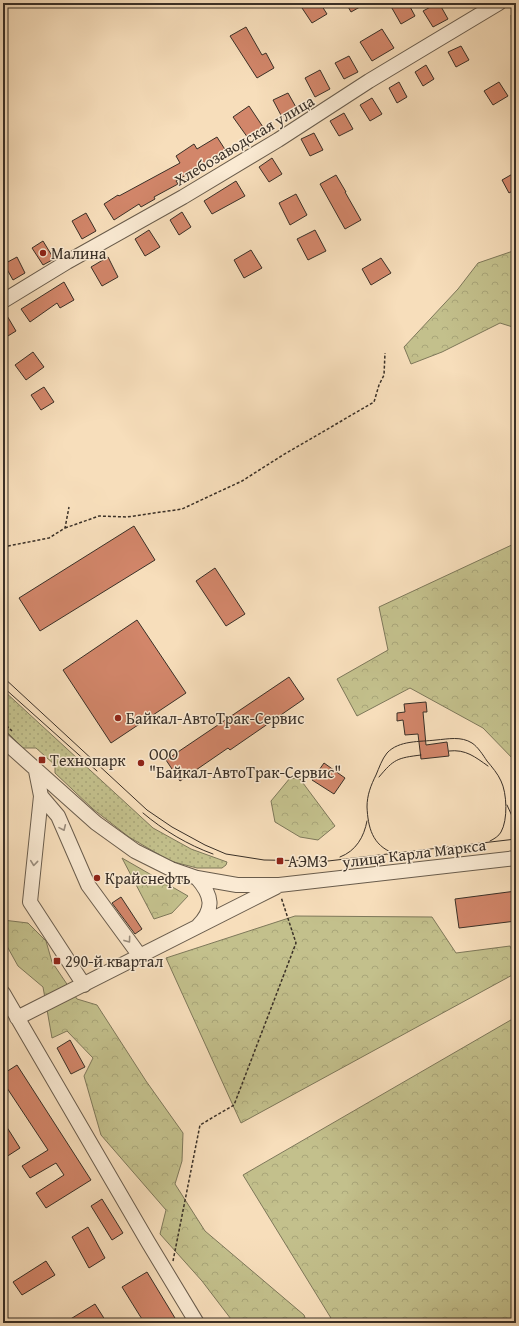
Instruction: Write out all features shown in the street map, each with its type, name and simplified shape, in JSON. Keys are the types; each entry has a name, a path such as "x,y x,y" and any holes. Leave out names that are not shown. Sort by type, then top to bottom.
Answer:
{"street":[{"name":"Хлебозаводская улица","path":"3,301 67,262 183,197 278,140 370,81 499,3"},
{"name":"улица Карла Маркса","path":"3,740 96,823 136,851 171,869 197,878 218,883 280,890 516,858"},
{"path":"36,771 41,796 30,902 84,985"},
{"path":"41,796 58,816 88,885 140,956"},
{"path":"196,928 205,920 210,903 206,888 197,878"},
{"path":"17,1018 196,928 280,890"},
{"path":"3,993 197,1323"}],"path":[{"path":"3,547 49,538 65,528 99,516 127,517 182,509 242,481 283,455 374,402 379,385 384,375 385,353"},
{"path":"65,528 69,507"},
{"path":"170,1279 200,1125 234,1105 296,943 280,890"}],"green space":[{"path":"516,12 516,66 512,63 511,15"},
{"path":"516,250 516,328 500,323 442,352 411,364 404,347 458,289 478,263"},
{"path":"516,543 516,762 483,728 410,688 357,716 337,679 388,650 379,607"},
{"path":"3,690 153,828 191,849 227,862 226,865 222,868 197,868 170,861 129,837 93,809 55,773 55,765 36,748 23,748 3,728"},
{"path":"290,778 300,779 335,826 318,840 300,837 275,822 271,801"},
{"path":"122,858 188,896 172,913 154,919"},
{"path":"295,916 432,917 456,953 510,946 516,959 516,973 241,1123 166,958"},
{"path":"3,920 28,923 46,941 52,962 77,999 97,1005 146,1081 183,1133 182,1161 175,1184 205,1231 304,1315 307,1323 234,1323 202,1281 160,1234 166,1210 101,1135 84,1076 93,1058 67,1031 52,1038 43,987 18,966 3,939"},
{"path":"516,1017 516,1323 334,1323 243,1175"}],"building":[{"path":"310,3 320,3 327,14 312,23 302,8"},
{"path":"346,3 367,3 351,12"},
{"path":"389,3 408,3 415,16 401,24"},
{"path":"438,3 448,19 433,27 423,11"},
{"path":"246,27 262,55 266,53 274,68 257,78 230,36"},
{"path":"382,29 394,48 372,61 360,42"},
{"path":"461,46 469,60 456,67 448,52"},
{"path":"349,56 358,72 344,79 335,63"},
{"path":"426,65 434,79 423,86 415,72"},
{"path":"320,70 330,89 315,97 305,78"},
{"path":"399,82 407,97 397,103 389,88"},
{"path":"499,82 508,96 493,105 484,91"},
{"path":"288,93 297,109 282,117 273,100"},
{"path":"372,98 382,114 370,121 360,105"},
{"path":"249,106 263,127 248,138 233,117"},
{"path":"344,113 353,129 339,136 330,121"},
{"path":"314,133 323,150 310,156 301,139"},
{"path":"217,137 226,151 176,181 178,184 154,197 155,199 141,207 139,204 114,220 104,204 118,195 119,196 180,163 176,156 194,144 197,149"},
{"path":"272,158 282,174 269,182 259,167"},
{"path":"516,172 516,189 509,193 502,180"},
{"path":"336,175 361,220 345,229 320,184"},
{"path":"236,181 245,196 212,214 204,201"},
{"path":"296,194 307,215 290,225 279,203"},
{"path":"182,212 191,227 179,235 170,220"},
{"path":"86,213 96,231 82,239 72,221"},
{"path":"149,230 160,247 145,256 135,239"},
{"path":"315,230 326,251 308,260 297,239"},
{"name":"Малина","path":"43,241 54,259 43,265 32,248"},
{"path":"251,250 262,268 244,278 234,260"},
{"path":"17,257 25,273 13,280 4,264"},
{"path":"108,257 118,277 102,286 91,267"},
{"path":"381,258 391,273 371,285 362,269"},
{"path":"64,282 74,300 60,308 57,303 30,322 21,309"},
{"path":"3,309 16,331 3,339"},
{"path":"33,352 44,367 26,380 15,365"},
{"path":"44,387 54,402 41,410 31,395"},
{"path":"134,526 155,560 40,631 19,598"},
{"path":"215,568 245,614 226,626 196,581"},
{"path":"137,620 186,693 111,743 63,670"},
{"path":"289,677 304,699 230,750 228,748 180,781 166,760"},
{"path":"426,702 427,712 423,712 426,745 447,742 449,756 421,759 418,734 405,735 403,720 397,721 397,713 405,712 404,704"},
{"path":"324,763 345,778 334,794 312,780"},
{"path":"516,891 516,921 459,928 455,899"},
{"path":"121,897 142,929 135,934 112,903"},
{"path":"70,1040 85,1067 71,1074 57,1048"},
{"path":"17,1065 91,1180 46,1208 36,1193 64,1175 56,1163 30,1178 22,1166 48,1150 3,1082 3,1074"},
{"path":"3,1121 20,1148 3,1159"},
{"path":"102,1199 123,1233 112,1240 91,1206"},
{"path":"88,1227 105,1258 89,1268 72,1237"},
{"path":"46,1261 55,1275 22,1295 13,1282"},
{"path":"147,1272 178,1323 145,1323 122,1287"},
{"path":"95,1304 107,1323 64,1323"}],"tram line":[{"path":"3,677 147,810 172,827 205,845 226,854 264,860 328,861 516,839"},
{"path":"3,687 97,771"},
{"path":"393,853 380,845 372,834 367,807 368,798 372,783 387,753 397,746 410,742 463,739 472,743 478,749 500,778 505,792 505,821 499,835 490,841"},
{"path":"449,751 465,752 488,766"},
{"path":"379,777 397,760 421,755"},
{"path":"507,805 516,821"},
{"path":"143,813 176,836 213,854"},
{"path":"340,857 355,847 364,833 367,821"}],"place":[{"name":"Малина","path":"43,253"},
{"name":"Байкал-АвтоТрак-Сервис","path":"118,718"},
{"name":"Технопарк","path":"42,760"},
{"name":"ООО \"Байкал-АвтоТрак-Сервис\"","path":"141,763"},
{"name":"АЭМЗ","path":"280,861"},
{"name":"Крайснефть","path":"97,878"},
{"name":"290-й квартал","path":"57,961"}]}
